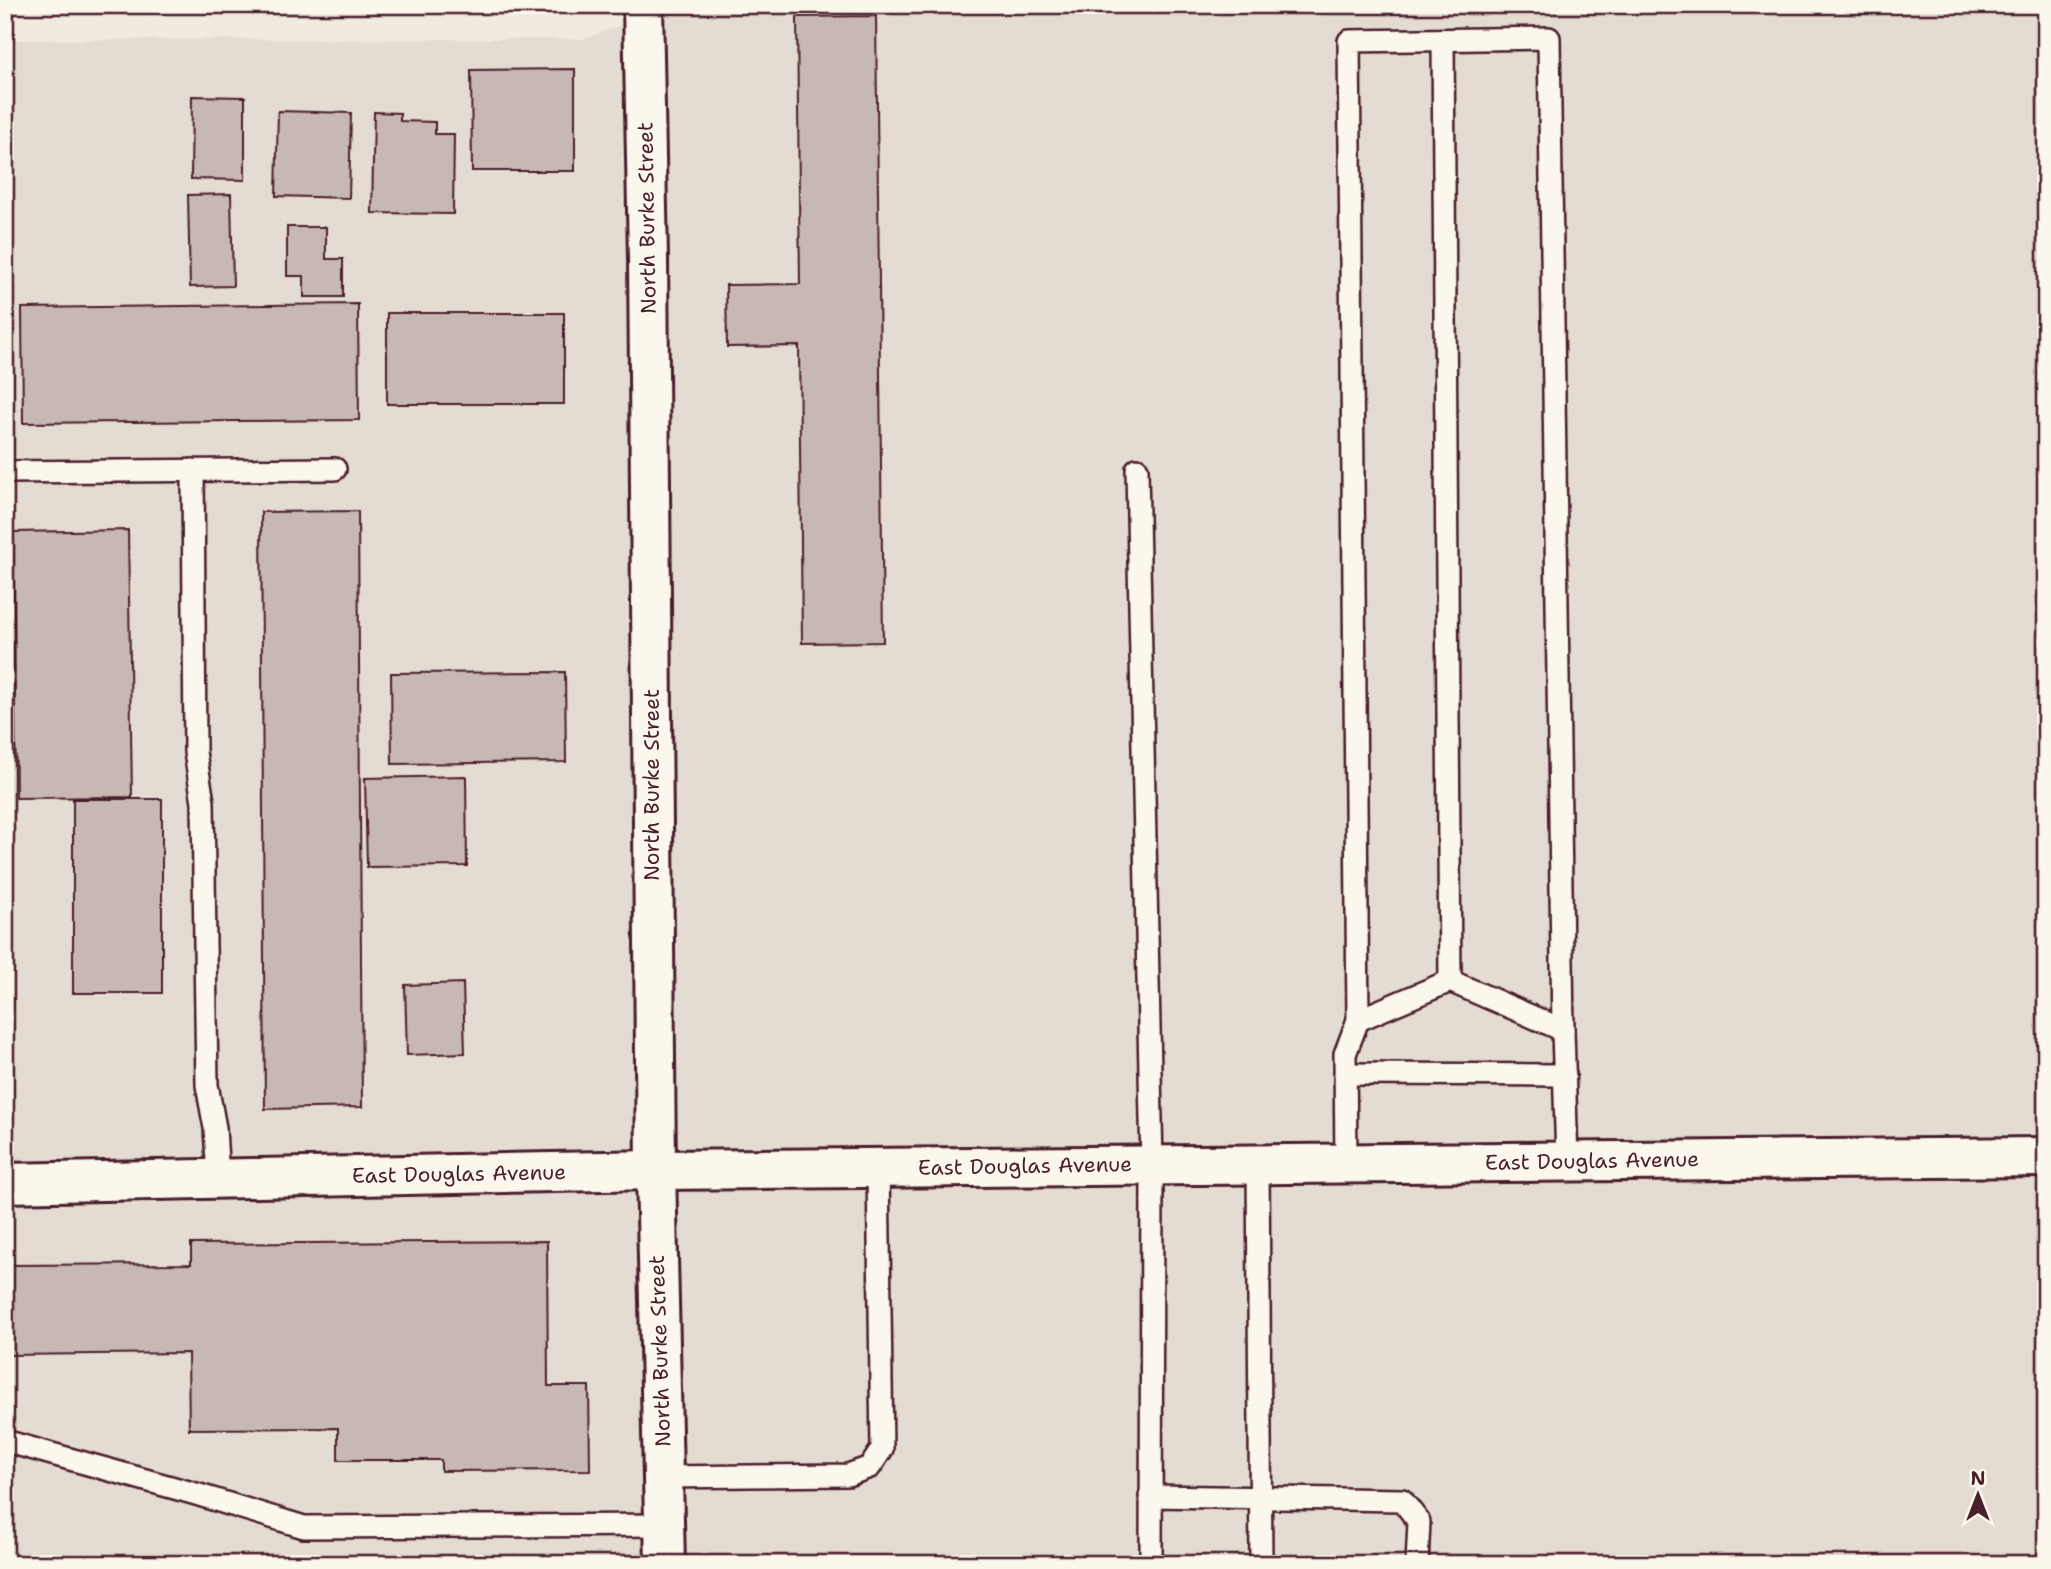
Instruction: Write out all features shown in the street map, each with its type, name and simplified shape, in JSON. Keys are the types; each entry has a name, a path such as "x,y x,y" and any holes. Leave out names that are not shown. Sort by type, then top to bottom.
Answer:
{"street":[{"name":"North Burke Street","path":"643,5 656,1170 665,1564"},
{"name":"East Douglas Avenue","path":"5,1183 656,1170 2046,1157"}],"lane":[{"path":"1346,1164 1345,1054 1358,1020 1349,41 1549,38 1567,1161"},
{"path":"1443,40 1450,981"},
{"path":"1138,468 1152,1165 1151,1564"},
{"path":"5,472 335,469"},
{"path":"193,470 195,752 203,802 207,1085 215,1128 218,1179"},
{"path":"1358,1020 1450,981 1563,1030"},
{"path":"1345,1074 1565,1075"},
{"path":"1258,1165 1261,1564"},
{"path":"664,1477 848,1475 870,1467 882,1449 878,1168"},
{"path":"5,1441 303,1527 664,1525"},
{"path":"1150,1496 1402,1500 1419,1522 1418,1564"}],"shaded area":[{"path":"673,5 2046,5 2046,1564 5,1564 5,40 585,39"}],"building":[{"path":"876,16 883,642 802,643 799,346 727,347 726,285 800,284 797,17"},
{"path":"575,69 575,171 472,171 471,70"},
{"path":"192,96 245,97 245,180 191,179"},
{"path":"278,111 351,113 349,198 276,196"},
{"path":"374,112 400,113 400,121 435,122 435,134 454,134 453,214 372,213"},
{"path":"231,194 233,286 190,287 188,195"},
{"path":"287,227 326,227 326,259 343,259 343,297 304,297 304,276 287,276"},
{"path":"358,304 359,420 23,423 22,308"},
{"path":"387,313 564,313 564,404 387,404"},
{"path":"358,511 362,1107 265,1109 261,512"},
{"path":"128,530 132,797 16,798 13,532"},
{"path":"565,672 566,762 392,764 391,673"},
{"path":"466,776 467,866 367,867 365,778"},
{"path":"73,799 162,799 162,993 73,993"},
{"path":"463,983 465,1053 407,1055 405,985"},
{"path":"547,1241 548,1386 589,1386 590,1470 441,1471 441,1460 338,1460 338,1428 189,1429 188,1353 5,1355 5,1265 191,1264 191,1244"}]}
